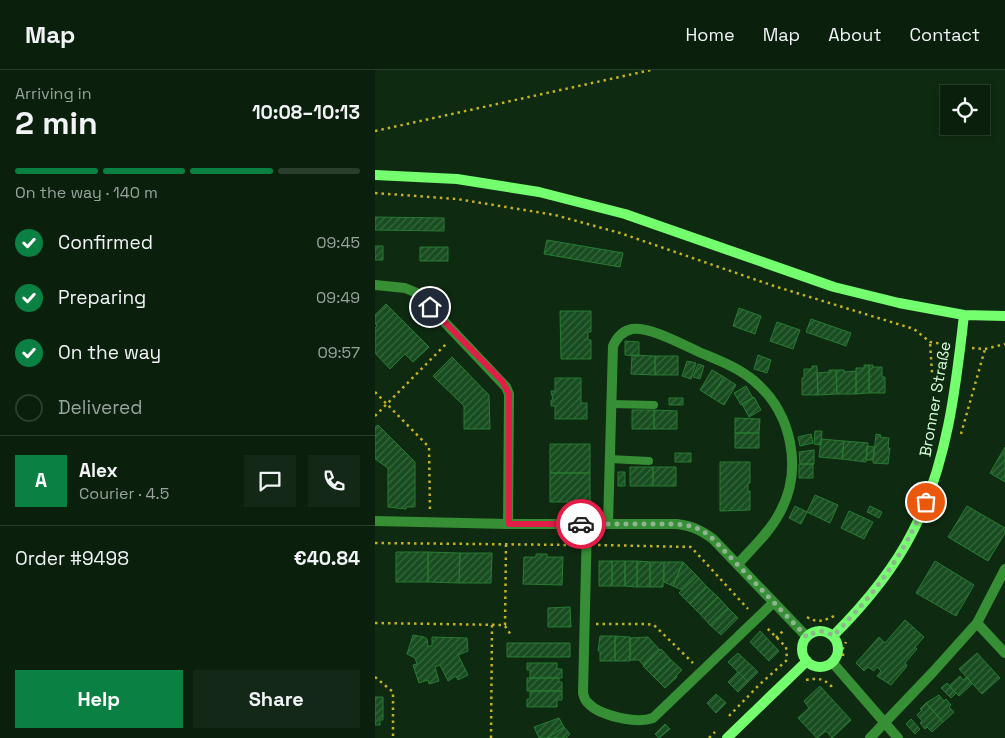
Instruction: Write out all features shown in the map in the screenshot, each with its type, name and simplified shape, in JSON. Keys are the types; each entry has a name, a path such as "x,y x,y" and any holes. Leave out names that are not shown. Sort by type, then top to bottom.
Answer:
{"street":[{"path":"375,175 457,179 539,192 625,214 835,287 899,303 963,315 1005,316"},
{"path":"375,285 405,288 417,293 502,381 509,394 509,524"},
{"name":"Bronner Straße","path":"833,636 853,616 888,574 916,524 937,471 946,432 960,347 963,315"},
{"path":"609,524 613,346 622,332 632,329 649,331 735,368 753,380 768,394 781,415 789,435 792,465 791,482 787,498 779,515 769,529 738,564"},
{"path":"375,521 509,524 677,524 690,526 702,530 713,539 807,637"},
{"path":"587,524 583,693 586,702 597,711 633,720 644,721 653,718 773,602"},
{"path":"870,738 977,623 1005,569"},
{"path":"977,623 1005,653"},
{"path":"817,631 823,631 833,636 838,652 832,662 821,666 807,661 804,656 803,646 807,637 817,631"},
{"path":"727,738 807,661"},
{"path":"832,662 898,738"}],"lane":[{"path":"612,404 653,405"},
{"path":"610,460 649,461"}],"path":[{"path":"375,131 651,70"},
{"path":"375,193 457,199 555,215 620,233 774,286 914,329 930,342 985,349 1005,344"},
{"path":"375,416 457,334"},
{"path":"927,458 934,403 930,342"},
{"path":"375,392 429,446 430,522"},
{"path":"506,544 505,625 511,634"},
{"path":"727,718 787,660 786,648 776,638 802,613 813,621 826,620 841,612"},
{"path":"375,623 505,625"},
{"path":"585,624 647,624 654,626 701,671"},
{"path":"491,738 492,625"},
{"path":"375,677 393,692 393,738"},
{"path":"709,738 715,731"}],"building":[{"path":"375,217 444,218 444,231 375,230"},
{"path":"547,240 623,253 620,267 544,254"},
{"path":"375,246 383,246 383,260 375,260"},
{"path":"420,247 448,247 448,261 420,261"},
{"path":"386,304 429,347 413,362 405,354 390,369 375,353 375,328 377,326 375,315"},
{"path":"739,308 761,316 755,334 733,326"},
{"path":"560,311 591,311 591,332 588,332 588,340 591,340 591,359 561,359"},
{"path":"811,319 851,333 846,346 806,332"},
{"path":"777,322 800,330 793,349 770,341"},
{"path":"625,341 639,342 639,356 625,355"},
{"path":"632,355 655,356 655,375 631,374"},
{"path":"758,355 771,360 767,373 754,369"},
{"path":"655,356 678,356 678,375 655,375"},
{"path":"452,357 489,395 490,429 464,429 464,406 433,376"},
{"path":"687,361 696,363 691,379 682,376"},
{"path":"698,364 704,366 700,379 693,377"},
{"path":"864,365 869,365 869,393 856,394 856,368 864,368"},
{"path":"869,365 882,367 882,377 885,377 885,393 869,393"},
{"path":"812,366 817,366 818,395 802,395 804,369 812,369"},
{"path":"712,370 724,377 711,397 700,390"},
{"path":"829,370 836,370 837,394 818,395 817,373 829,372"},
{"path":"836,370 844,370 844,372 856,371 856,394 837,394"},
{"path":"724,377 736,385 724,405 711,397"},
{"path":"555,378 581,378 581,403 587,403 587,419 555,419 555,406 551,406 551,400 553,400 551,391 555,391"},
{"path":"746,386 753,398 741,405 734,393"},
{"path":"754,397 761,410 749,417 742,404"},
{"path":"669,398 683,398 683,405 669,405"},
{"path":"632,410 654,410 654,429 632,429"},
{"path":"654,410 677,411 677,429 654,429"},
{"path":"735,418 760,419 759,433 735,433"},
{"path":"378,425 415,462 415,507 406,507 406,509 388,507 388,468 375,459 375,427"},
{"path":"815,431 822,431 821,445 814,444"},
{"path":"735,433 759,433 759,448 735,448"},
{"path":"811,434 813,443 800,446 798,437"},
{"path":"876,434 881,435 880,437 889,438 888,464 873,463"},
{"path":"821,439 844,441 842,459 819,457"},
{"path":"844,441 868,443 866,462 842,459"},
{"path":"550,444 590,444 590,473 550,473"},
{"path":"867,446 874,447 873,460 866,460"},
{"path":"1005,447 1005,482 990,473"},
{"path":"814,450 814,464 800,464 799,452"},
{"path":"675,453 691,453 691,462 675,462"},
{"path":"720,462 750,462 748,491 750,491 750,510 720,511"},
{"path":"799,464 813,464 813,478 799,478"},
{"path":"630,467 653,467 653,486 630,486"},
{"path":"653,467 676,467 676,486 653,486"},
{"path":"618,472 625,472 625,486 618,486"},
{"path":"550,473 590,473 590,502 550,502"},
{"path":"815,495 838,505 830,523 807,512"},
{"path":"795,506 807,512 801,524 789,518"},
{"path":"870,506 882,512 879,518 867,512"},
{"path":"967,506 1005,528 1005,533 988,561 948,537"},
{"path":"849,511 873,522 864,539 841,528"},
{"path":"396,552 428,552 428,582 396,582"},
{"path":"428,552 460,553 459,583 428,582"},
{"path":"460,553 492,553 491,583 459,583"},
{"path":"536,554 547,554 547,557 563,557 562,585 523,584 524,557 536,557"},
{"path":"599,561 612,561 612,586 599,586"},
{"path":"612,561 625,561 625,586 612,586"},
{"path":"625,561 637,561 637,587 625,586"},
{"path":"637,561 650,562 650,587 637,587"},
{"path":"935,561 974,585 956,616 916,593"},
{"path":"650,562 664,562 663,587 650,587"},
{"path":"664,562 683,562 673,586 664,582"},
{"path":"683,562 697,576 682,590 673,586"},
{"path":"697,576 707,587 690,604 679,593"},
{"path":"707,587 718,597 700,614 690,604"},
{"path":"718,597 728,608 710,625 700,614"},
{"path":"570,607 571,627 548,627 548,608"},
{"path":"728,608 738,618 721,635 710,625"},
{"path":"905,620 924,637 905,663 907,666 891,685 877,676 881,671 877,667 874,671 868,667 864,671 856,663 879,637 885,643"},
{"path":"760,631 779,651 769,661 750,642"},
{"path":"413,635 427,639 428,646 432,646 432,637 467,638 468,651 458,655 468,675 458,680 456,676 448,681 440,665 435,667 439,681 429,684 428,680 419,683 413,665 417,664 415,658 407,654"},
{"path":"600,636 615,636 615,661 600,661 600,651 598,651"},
{"path":"615,636 630,637 630,661 615,661"},
{"path":"648,637 660,650 644,666 639,660 630,660 630,638"},
{"path":"507,643 570,643 570,657 507,657"},
{"path":"661,649 671,660 654,677 643,666"},
{"path":"738,653 758,672 748,682 728,662"},
{"path":"977,653 1000,678 982,694 959,669"},
{"path":"671,660 682,670 665,688 654,677"},
{"path":"527,663 557,663 557,669 562,669 562,678 530,678 530,670 527,670"},
{"path":"738,672 748,682 738,692 728,682"},
{"path":"960,676 963,680 967,677 972,684 959,696 949,686"},
{"path":"527,678 559,678 559,682 562,682 562,691 527,691"},
{"path":"947,683 956,693 951,698 941,688"},
{"path":"820,686 851,720 832,738 826,731 817,738 798,718 809,708 804,701"},
{"path":"530,691 562,691 562,700 557,700 557,707 527,707"},
{"path":"716,694 726,703 716,713 707,703"},
{"path":"939,695 944,701 946,699 951,705 949,707 954,712 943,722 926,703"},
{"path":"375,697 383,697 383,720 380,720 380,725 375,725"},
{"path":"926,703 943,722 932,732 927,727 925,729 917,715"},
{"path":"559,718 564,727 547,738 539,738 534,727"},
{"path":"911,719 920,729 915,734 906,724"},
{"path":"665,724 670,729 659,738 655,734"},
{"path":"564,727 570,734 566,738 547,738"}],"way so far":[{"path":"581,524 677,524 702,530 738,564 807,637 817,631 828,632 833,636 853,616 888,574 913,532 926,502"}],"route":[{"path":"430,307 502,381 509,394 509,524 581,524"}]}
